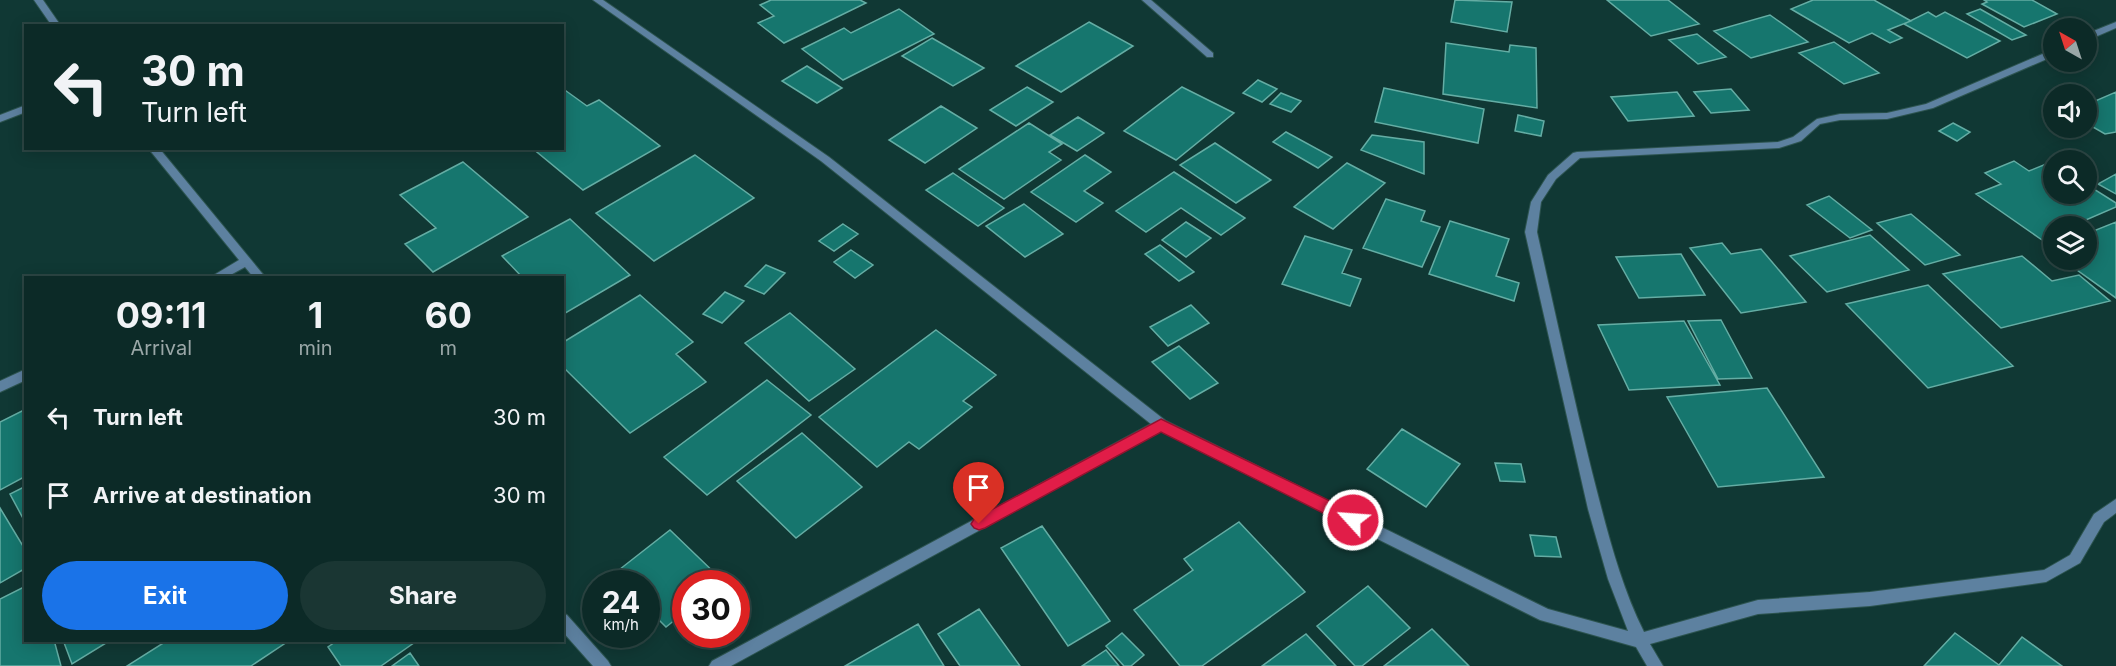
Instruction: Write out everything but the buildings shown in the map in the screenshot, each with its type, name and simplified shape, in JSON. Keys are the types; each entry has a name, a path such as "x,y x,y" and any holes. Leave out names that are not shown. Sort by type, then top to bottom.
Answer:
{"street":[{"path":"38,0 56,24"},
{"path":"597,0 825,159 1161,425 1545,615 1638,641 1758,607 1870,599 2046,576 2074,559 2099,518 2116,505"},
{"path":"1146,0 1210,55"},
{"path":"2097,33 2116,25"},
{"path":"1654,666 1638,641 1604,542 1576,433 1531,232 1536,202 1552,177 1577,155 1779,145 1797,139 1817,122 1840,117 1887,116 1929,106 2043,57"},
{"path":"0,119 24,109"},
{"path":"155,150 259,276"},
{"path":"218,276 246,261"},
{"path":"0,387 24,375"},
{"path":"717,666 1161,425"},
{"path":"564,622 603,666"}],"route":[{"path":"979,524 1161,425 1353,520"}]}
